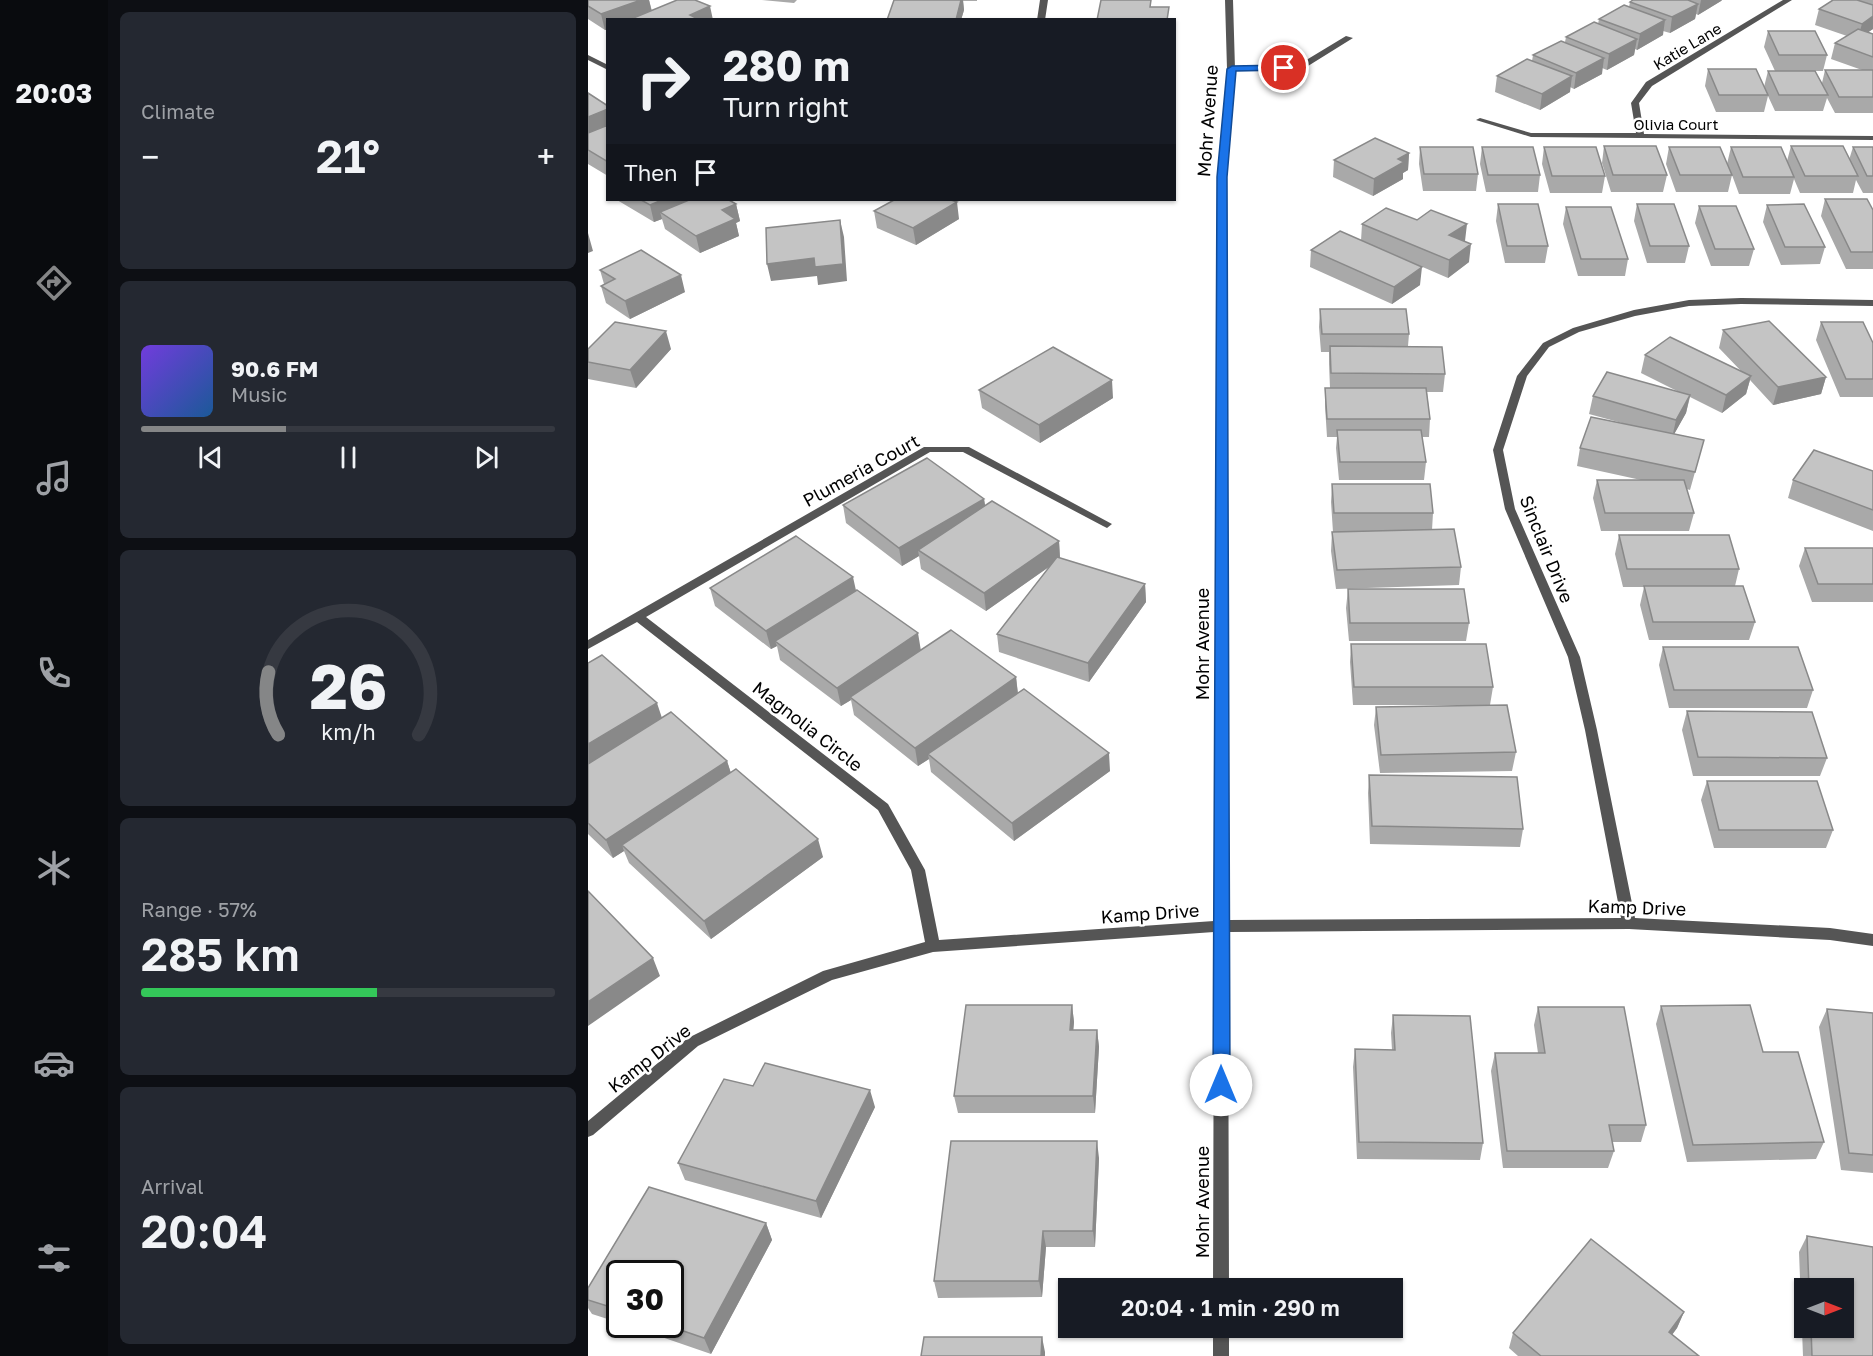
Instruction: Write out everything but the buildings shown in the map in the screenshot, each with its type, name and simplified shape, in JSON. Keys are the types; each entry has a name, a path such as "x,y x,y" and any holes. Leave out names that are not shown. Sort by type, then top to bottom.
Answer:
{"street":[{"path":"1041,18 1044,0"},
{"name":"Mohr Avenue","path":"1221,1278 1222,177 1232,69 1229,0"},
{"name":"Katie Lane","path":"1641,137 1635,103 1649,84 1788,0"},
{"path":"1232,69 1284,68 1305,64 1349,38"},
{"path":"588,57 606,67"},
{"name":"Olivia Court","path":"1480,120 1531,135 1873,138"},
{"name":"Sinclair Drive","path":"1629,923 1591,730 1574,657 1510,509 1498,450 1522,376 1546,345 1576,330 1634,313 1700,302 1873,303"},
{"name":"Plumeria Court","path":"637,616 928,449 965,449 1107,524"},
{"path":"588,645 637,616"},
{"name":"Magnolia Circle","path":"637,616 883,807 918,870 933,946"},
{"name":"Kamp Drive","path":"588,1130 693,1042 828,975 933,946 1222,926 1629,923 1830,934 1873,940"},
{"path":"1221,1338 1221,1356"}],"route":[{"path":"1221,1085 1222,177 1232,69 1284,68"}]}
